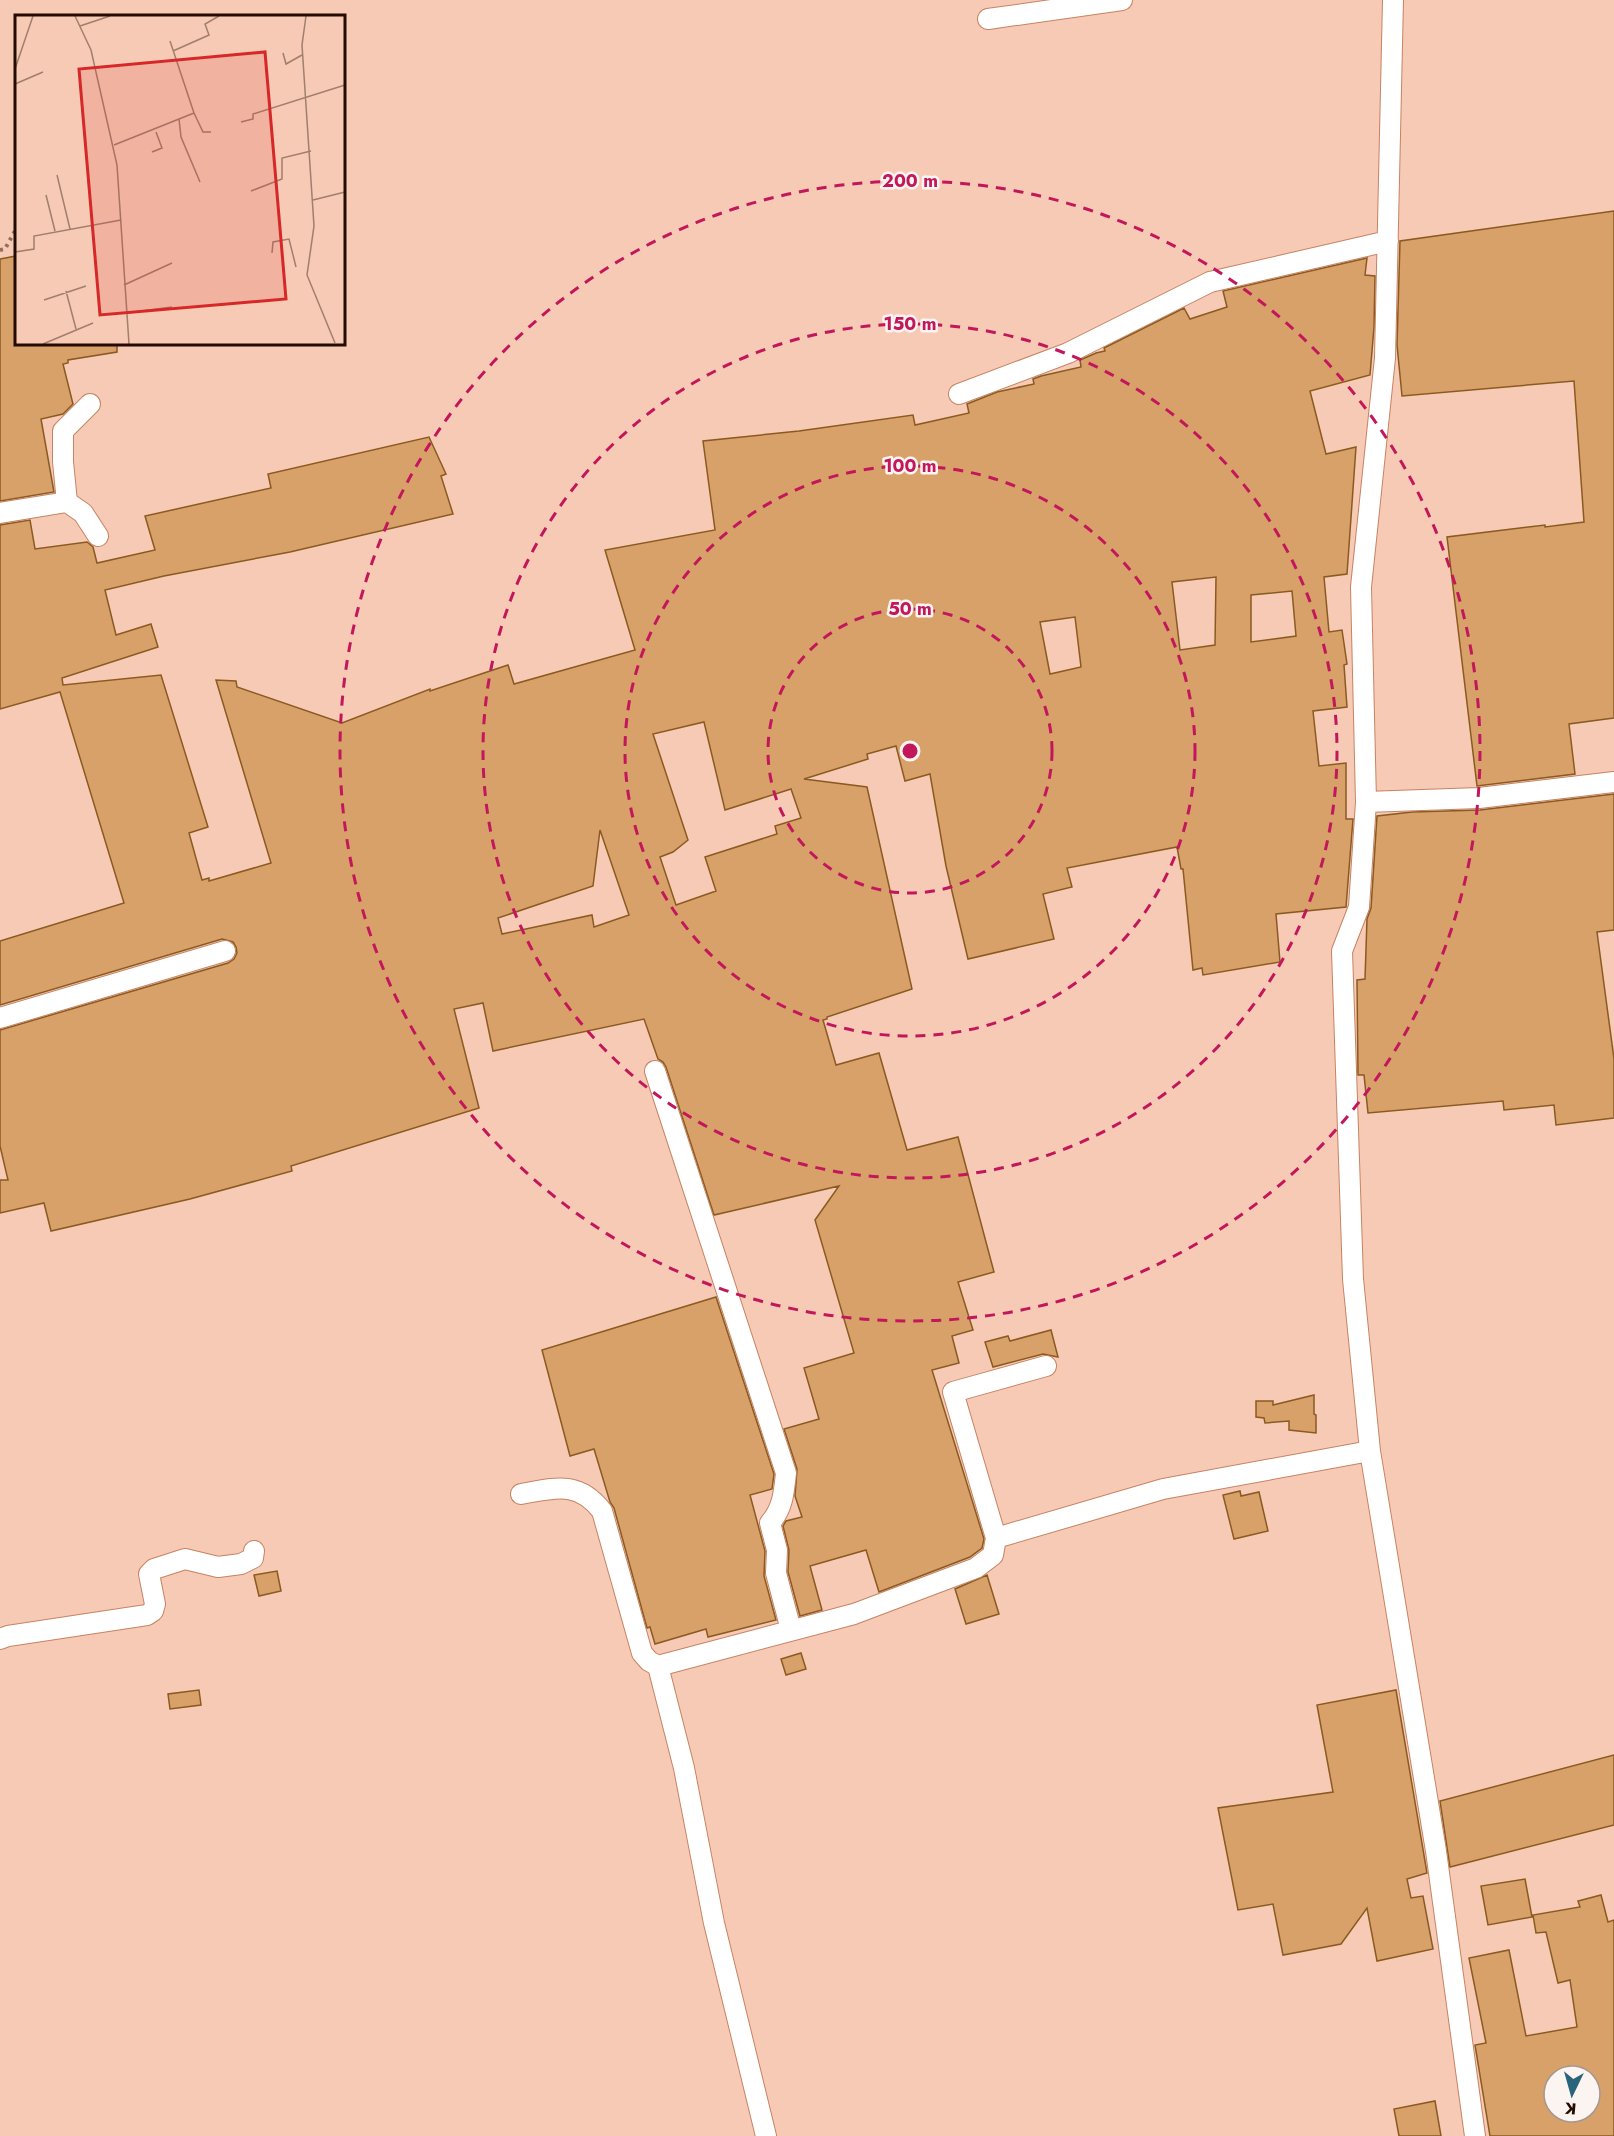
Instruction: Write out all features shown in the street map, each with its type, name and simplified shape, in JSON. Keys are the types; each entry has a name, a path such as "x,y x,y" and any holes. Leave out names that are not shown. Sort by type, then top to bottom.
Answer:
{"street":[{"path":"988,19 1122,0"},
{"path":"1393,0 1385,358 1361,587 1366,802 1359,907 1342,951 1353,1279 1370,1451 1434,1839 1475,2136"},
{"path":"959,394 1068,353 1210,282 1388,241"},
{"path":"67,502 63,431 90,404"},
{"path":"0,513 67,502 83,513 98,536"},
{"path":"1366,802 1479,798 1614,782"},
{"path":"0,1018 225,951"},
{"path":"655,1071 786,1473 784,1496 778,1514 770,1523 777,1550 776,1573 791,1630"},
{"path":"521,1494 556,1488 577,1491 592,1498 602,1511 642,1653 658,1666 854,1614 976,1568 993,1555 996,1538 953,1392 1046,1366"},
{"path":"996,1538 1163,1489 1370,1451"},
{"path":"0,1639 147,1615 153,1611 149,1574 154,1569 185,1559 218,1567 241,1564 253,1558 254,1551"},
{"path":"658,1666 684,1768 714,1923 765,2136"}],"path":[{"path":"0,250 5,249 15,231"}],"building":[{"path":"1614,211 1614,718 1569,724 1575,774 1477,786 1447,537 1584,522 1574,381 1402,396 1397,345 1400,241"},
{"path":"15,256 15,345 117,345 117,352 68,360 68,363 63,364 73,404 63,414 41,419 54,492 0,501 0,259"},
{"path":"1367,258 1365,275 1375,276 1370,375 1310,391 1326,454 1356,447 1347,574 1324,577 1329,632 1342,630 1347,664 1344,665 1347,707 1313,711 1319,766 1346,763 1346,819 1353,819 1346,907 1276,914 1280,962 1203,975 1202,968 1193,970 1183,869 1181,869 1177,847 1067,868 1072,887 1043,894 1054,939 968,959 946,866 930,774 905,781 896,746 867,754 868,759 804,779 867,787 912,989 823,1020 836,1065 879,1053 907,1150 958,1137 994,1272 958,1282 973,1330 952,1336 959,1363 932,1370 984,1539 982,1548 970,1557 879,1592 866,1550 810,1566 822,1610 800,1616 788,1572 789,1550 783,1526 786,1521 802,1517 795,1496 797,1469 784,1429 819,1419 804,1368 854,1353 815,1220 839,1186 714,1215 666,1067 658,1059 644,1019 493,1051 483,1003 454,1009 479,1108 291,1166 292,1171 190,1199 51,1231 44,1203 0,1213 0,1180 8,1180 0,1146 0,1030 228,963 237,953 233,942 222,939 0,1005 0,941 124,903 60,692 0,709 0,525 30,520 35,549 87,542 93,547 97,563 155,550 145,516 271,488 268,474 429,437 446,474 441,476 453,514 290,552 164,576 105,590 116,635 151,624 158,647 62,678 63,685 161,675 208,827 189,833 202,880 209,878 209,881 271,863 216,680 236,681 237,687 342,723 430,689 430,691 508,665 514,684 635,650 605,550 715,530 703,441 799,431 913,415 915,425 969,413 967,404 997,392 1034,384 1033,379 1041,376 1081,367 1080,360 1105,351 1104,348 1184,308 1190,319 1227,307 1223,291","holes":["1216,577 1215,645 1180,650 1172,582","1292,591 1296,636 1251,642 1251,595","1075,617 1081,667 1050,674 1040,622","704,722 725,810 791,789 801,818 775,826 777,834 705,857 716,891 676,905 660,857 673,852 688,840 653,734","600,830 629,915 594,927 592,915 502,934 498,918 593,886"]},
{"path":"1614,794 1614,930 1597,932 1614,1059 1614,1118 1556,1125 1554,1105 1504,1110 1503,1101 1368,1113 1364,1075 1358,1075 1357,980 1365,979 1367,919 1371,908 1377,816 1412,812 1480,810"},
{"path":"716,1297 774,1474 772,1489 750,1495 765,1551 764,1576 776,1620 708,1637 706,1629 655,1644 650,1627 647,1628 614,1508 610,1502 594,1449 570,1456 542,1350"},
{"path":"1051,1330 1058,1357 1043,1354 993,1367 985,1342 1008,1336 1010,1341"},
{"path":"1314,1395 1316,1433 1289,1430 1289,1421 1265,1423 1264,1418 1256,1417 1256,1401 1273,1401 1273,1405"},
{"path":"1240,1491 1241,1496 1259,1492 1268,1531 1234,1539 1223,1495"},
{"path":"277,1571 281,1591 259,1596 254,1575"},
{"path":"987,1575 999,1614 966,1624 955,1589"},
{"path":"801,1653 806,1669 786,1675 781,1659"},
{"path":"199,1690 201,1705 170,1709 168,1694"},
{"path":"1396,1690 1427,1873 1407,1879 1411,1898 1423,1896 1433,1949 1377,1961 1367,1908 1341,1944 1283,1955 1273,1904 1238,1910 1218,1808 1333,1792 1317,1705"},
{"path":"1614,1755 1614,1825 1450,1867 1440,1801"},
{"path":"1525,1879 1532,1917 1488,1925 1481,1886"},
{"path":"1601,1895 1608,1922 1614,1920 1614,2136 1490,2136 1475,2045 1486,2043 1469,1958 1509,1950 1526,2036 1577,2027 1570,1980 1558,1983 1546,1932 1536,1933 1533,1915 1580,1907 1578,1901"},
{"path":"1435,2101 1441,2136 1399,2136 1394,2109"}]}
